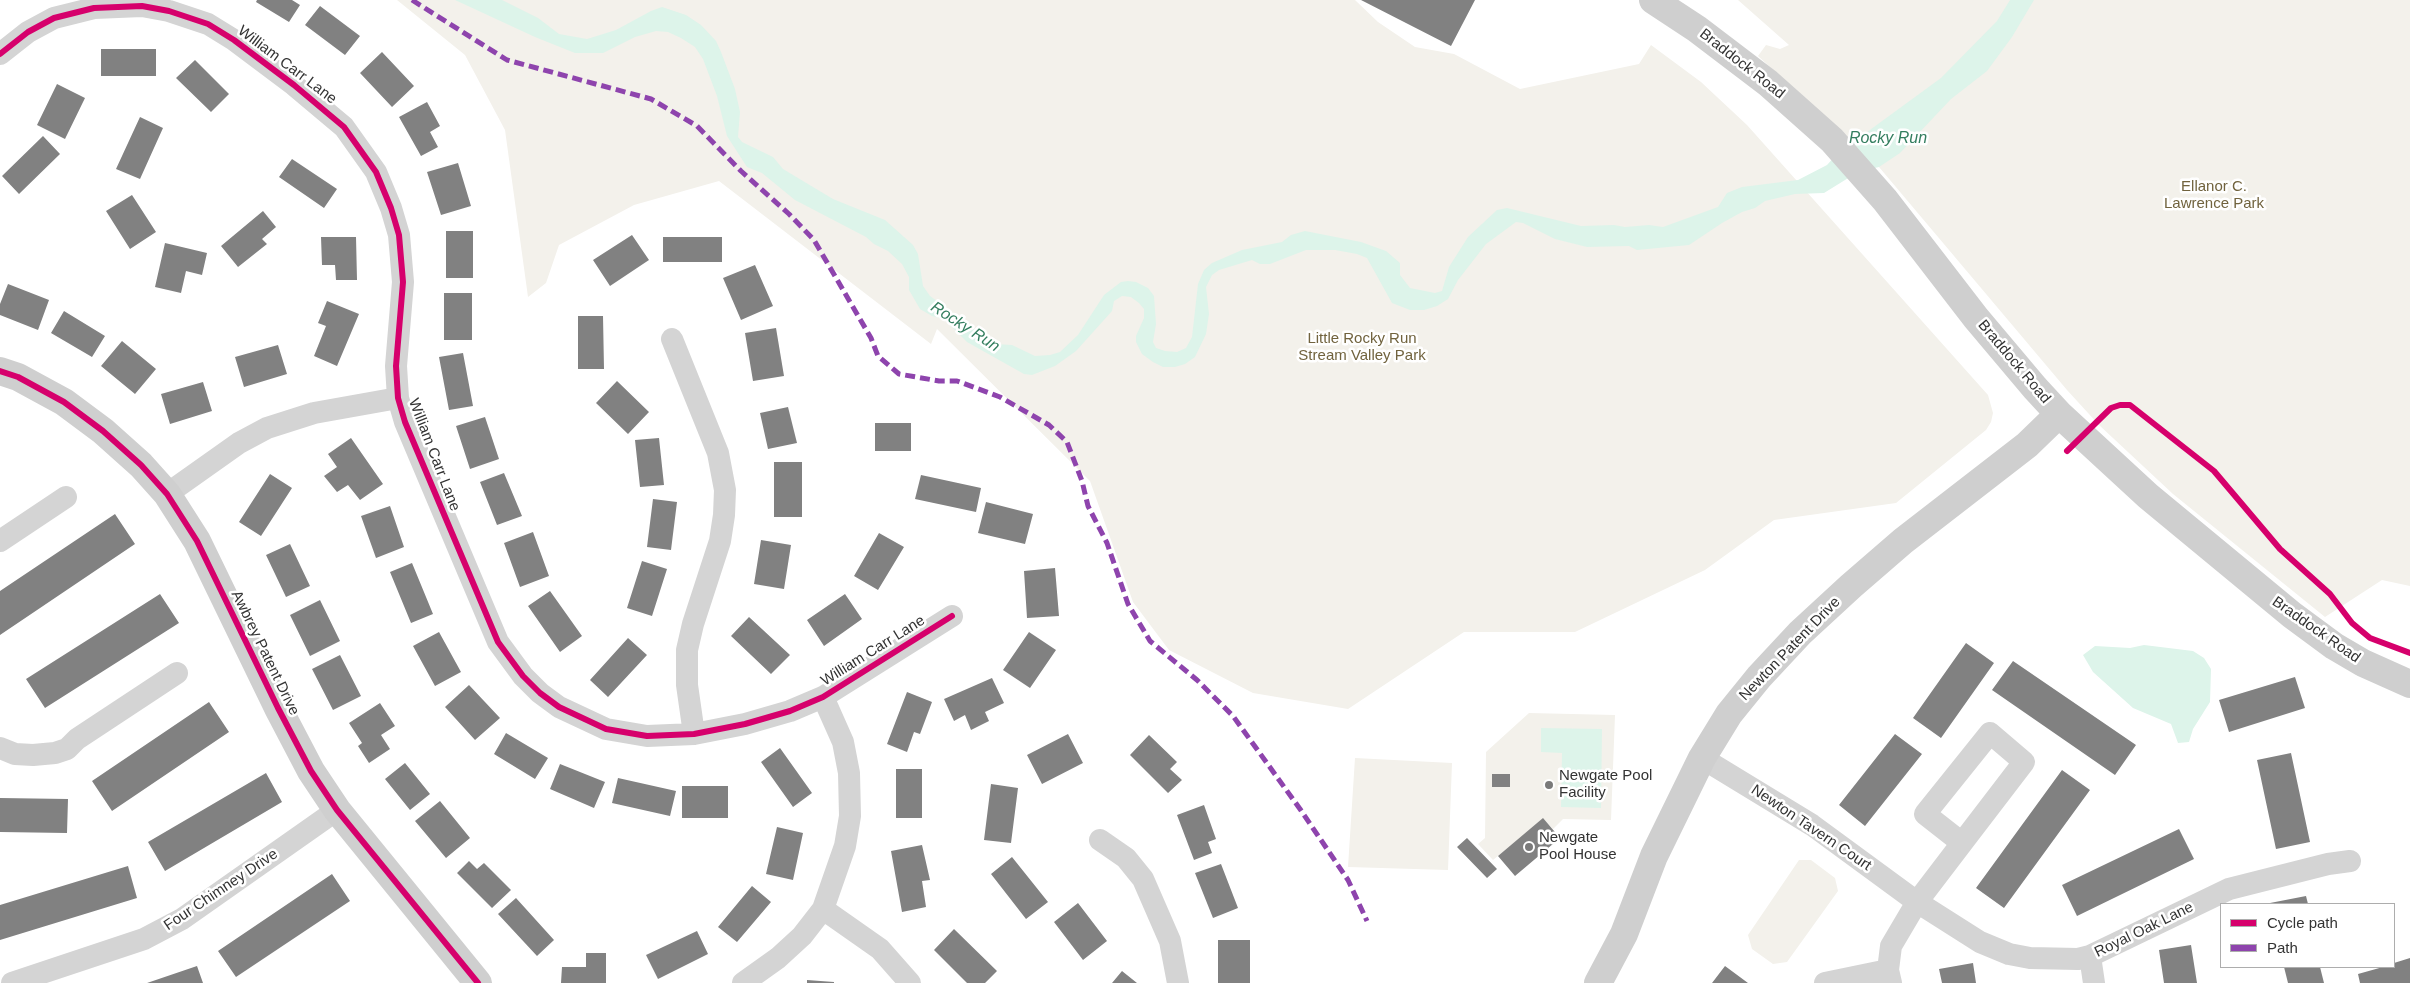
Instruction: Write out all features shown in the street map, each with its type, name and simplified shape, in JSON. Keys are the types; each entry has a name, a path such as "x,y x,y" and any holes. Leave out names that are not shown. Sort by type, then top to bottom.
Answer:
{"street":[{"name":"Braddock Road","path":"1653,0 1697,29 1768,83 1832,140 1870,181 1976,318 2034,388 2059,414 2148,496 2292,615 2362,663 2410,684"},
{"name":"William Carr Lane","path":"0,54 28,32 54,18 94,8 142,6 170,11 222,32 334,116 367,157 376,172 391,208 398,235 403,282 397,359 398,398 405,422 498,642 522,676 559,707 606,728 646,736 694,734 746,724 823,698 952,616"},
{"path":"672,339 718,453 725,490 720,541 692,624 687,650 687,685 694,734"},
{"name":"Awbrey Patent Drive","path":"0,371 18,377 64,402 104,431 167,494 183,516 307,763 337,810 478,983"},
{"path":"167,494 239,443 267,428 314,413 398,398"},
{"name":"Newton Patent Drive","path":"1598,983 1624,934 1654,856 1702,758 1729,714 1759,676 1800,633 1897,547 2027,445 2059,414"},
{"path":"0,541 66,497"},
{"path":"0,748 15,754 33,755 55,753 67,749 77,739 177,673"},
{"path":"742,983 778,958 802,936 823,909 845,846 850,816 849,773 843,742 823,698"},
{"path":"1825,983 1889,977 1891,946 1917,902 2024,762 1990,733 1925,814 1962,843"},
{"name":"Newton Tavern Court","path":"1702,758 1812,825 1917,902"},
{"name":"Four Chimney Drive","path":"12,983 144,939 182,920 337,810"},
{"path":"1100,840 1126,858 1143,879 1170,941 1178,983"},
{"name":"Royal Oak Lane","path":"1917,902 1980,942 2009,954 2030,958 2078,959 2090,956 2229,889 2328,864 2350,861"},
{"path":"823,909 880,949 910,983"},
{"path":"2090,956 2094,983"}],"green space":[{"name":"Little Rocky Run Stream Valley Park","path":"397,0 1355,0 1378,22 1415,47 1454,54 1520,89 1639,64 1651,45 1701,82 1747,125 1988,395 1993,413 1991,422 1986,430 1896,503 1774,520 1705,570 1575,632 1464,632 1348,709 1253,693 1169,650 1133,602 1090,481 937,329 931,344 719,181 634,205 559,245 546,283 528,297 505,130 465,55"},
{"name":"Ellanor C. Lawrence Park","path":"1738,0 2410,0 2410,586 2382,580 2325,617 2173,494 2099,425 2067,390 1879,167 1758,56 1766,45 1780,49 1789,45"},
{"name":"Newgate Pool Facility","path":"1529,713 1615,715 1611,820 1563,819 1553,829 1543,819 1493,860 1478,844 1485,838 1486,752"},
{"path":"1355,758 1452,763 1448,870 1348,867"},
{"path":"1799,860 1811,860 1835,878 1838,891 1787,962 1773,964 1752,949 1748,935"}],"water":[{"name":"Rocky Run","path":"455,0 502,0 538,18 559,34 587,39 616,30 662,7 686,15 701,25 716,41 721,52 735,89 740,112 738,137 742,142 773,157 783,169 833,199 885,220 913,245 918,254 923,286 930,296 995,344 1012,345 1035,356 1060,352 1078,335 1104,295 1121,282 1128,281 1136,282 1148,288 1154,296 1156,324 1153,342 1156,348 1177,352 1186,348 1192,337 1198,284 1204,270 1212,263 1242,250 1282,242 1291,235 1305,231 1361,242 1386,251 1400,263 1400,275 1410,288 1435,293 1442,291 1449,267 1468,237 1497,210 1507,208 1581,226 1614,225 1625,227 1649,225 1663,227 1718,207 1727,193 1742,187 1798,180 1827,165 1837,154 1941,78 1997,21 2010,0 2034,0 2012,37 1987,71 1951,99 1900,153 1879,167 1858,172 1824,193 1795,194 1765,201 1755,208 1742,212 1722,223 1689,245 1637,250 1629,246 1587,247 1555,239 1523,223 1516,222 1486,244 1458,280 1448,299 1437,306 1424,310 1410,310 1392,303 1367,258 1357,254 1335,250 1306,250 1270,264 1260,264 1252,260 1219,270 1212,275 1206,287 1209,314 1206,334 1195,357 1185,364 1175,367 1163,367 1142,354 1136,342 1136,336 1144,318 1144,309 1131,297 1122,296 1114,301 1112,311 1076,351 1055,366 1032,375 1024,374 967,342 944,319 932,316 920,309 909,290 909,277 902,264 888,251 874,244 866,237 795,200 762,173 747,167 727,136 717,96 703,59 695,47 668,32 656,31 635,37 603,53 575,53 535,37"},
{"path":"2144,645 2193,651 2204,658 2211,669 2210,702 2193,729 2189,742 2178,743 2171,724 2133,708 2093,672 2083,655 2095,646 2130,648"},
{"path":"1541,728 1602,729 1601,808 1561,807 1562,753 1541,752"}],"building":[{"path":"257,0 292,0 300,5 289,22 256,2"},
{"path":"1361,0 1475,0 1451,46"},
{"path":"320,6 360,36 345,55 305,25"},
{"path":"101,49 156,49 156,76 101,76"},
{"path":"382,52 414,86 392,107 360,73"},
{"path":"195,60 229,94 211,112 176,78"},
{"path":"57,84 85,98 65,139 37,125"},
{"path":"427,102 440,126 430,132 438,147 421,156 399,117"},
{"path":"140,117 163,128 140,179 116,169"},
{"path":"43,136 60,154 19,194 2,176"},
{"path":"292,159 337,189 324,208 279,177"},
{"path":"458,163 471,206 441,215 427,172"},
{"path":"132,195 156,232 130,249 106,211"},
{"path":"263,211 276,227 262,239 267,244 238,267 221,246"},
{"path":"446,231 473,231 473,278 446,278"},
{"path":"632,235 649,260 610,286 593,260"},
{"path":"321,237 356,237 357,280 336,280 335,265 322,265"},
{"path":"663,237 722,237 722,262 663,262"},
{"path":"165,243 207,253 202,275 186,271 181,293 155,287"},
{"path":"755,265 773,306 741,320 723,278"},
{"path":"8,284 49,300 38,330 0,315 0,304"},
{"path":"444,293 472,293 472,340 444,340"},
{"path":"327,301 359,314 337,366 314,356 326,326 318,323"},
{"path":"64,311 105,336 92,357 51,333"},
{"path":"578,316 603,316 604,369 578,369"},
{"path":"776,328 784,376 753,381 745,333"},
{"path":"122,341 156,369 135,394 101,366"},
{"path":"278,345 287,374 244,387 235,357"},
{"path":"463,353 473,406 449,410 439,357"},
{"path":"617,381 649,412 628,434 596,403"},
{"path":"203,382 212,411 170,424 161,394"},
{"path":"788,407 797,443 768,449 760,413"},
{"path":"485,417 499,459 470,469 456,426"},
{"path":"875,423 911,423 911,451 875,451"},
{"path":"351,438 383,484 360,500 348,485 337,492 324,476 337,467 328,454"},
{"path":"659,438 664,485 640,487 635,440"},
{"path":"774,462 802,462 802,517 774,517"},
{"path":"504,473 522,516 497,525 480,482"},
{"path":"270,474 292,488 261,536 239,522"},
{"path":"921,475 981,488 976,512 915,499"},
{"path":"653,499 677,502 671,550 647,547"},
{"path":"986,502 1033,514 1025,544 978,533"},
{"path":"390,506 404,547 376,558 361,516"},
{"path":"115,514 135,544 0,635 0,591"},
{"path":"533,532 549,576 520,587 504,543"},
{"path":"879,533 904,547 878,590 854,576"},
{"path":"761,540 791,545 784,589 754,584"},
{"path":"290,544 310,586 286,597 266,555"},
{"path":"642,561 667,569 652,616 627,608"},
{"path":"412,563 433,614 411,623 390,572"},
{"path":"1055,568 1059,616 1027,618 1024,571"},
{"path":"550,591 582,636 560,652 528,606"},
{"path":"160,594 179,623 45,708 26,679"},
{"path":"845,594 862,619 824,646 807,620"},
{"path":"320,600 340,641 310,656 290,615"},
{"path":"749,617 790,655 771,674 731,636"},
{"path":"439,632 461,672 435,686 413,646"},
{"path":"1029,632 1056,650 1030,688 1003,670"},
{"path":"628,638 647,655 608,697 590,680"},
{"path":"1966,643 1994,663 1941,738 1913,718"},
{"path":"340,655 361,696 333,710 312,669"},
{"path":"2013,661 2136,745 2115,775 1992,690"},
{"path":"2295,677 2305,708 2229,732 2219,700"},
{"path":"992,678 1004,703 985,712 989,721 971,730 965,715 954,721 944,699"},
{"path":"469,685 500,718 475,740 445,707"},
{"path":"907,692 932,702 920,734 914,732 907,752 887,744"},
{"path":"209,702 229,732 112,811 92,781"},
{"path":"380,703 395,726 381,735 390,749 369,763 358,746 362,743 349,723"},
{"path":"506,733 548,758 535,779 494,754"},
{"path":"1068,734 1083,763 1042,784 1027,755"},
{"path":"1895,734 1922,754 1865,826 1839,805"},
{"path":"1149,735 1177,762 1170,769 1182,780 1168,793 1130,755"},
{"path":"780,748 812,793 793,807 761,762"},
{"path":"2291,753 2310,842 2276,849 2257,760"},
{"path":"405,763 430,794 410,810 385,779"},
{"path":"560,764 605,782 594,808 550,789"},
{"path":"896,769 922,769 922,818 896,818"},
{"path":"2062,770 2090,790 2004,908 1976,888"},
{"path":"266,773 282,802 165,871 148,842"},
{"path":"1492,774 1510,774 1510,787 1492,787"},
{"path":"618,778 676,791 670,816 612,803"},
{"path":"991,784 1018,788 1011,843 984,840"},
{"path":"682,786 728,786 728,818 682,818"},
{"path":"0,798 68,799 67,833 0,832"},
{"path":"440,801 470,838 446,858 415,821"},
{"path":"1204,805 1216,839 1208,842 1212,853 1194,860 1177,815"},
{"name":"Newgate Pool House","path":"1543,818 1560,838 1515,876 1498,856"},
{"path":"777,827 803,833 793,880 766,874"},
{"path":"2179,829 2194,859 2077,916 2062,885"},
{"path":"1467,838 1497,869 1487,878 1457,847"},
{"path":"922,845 930,880 922,881 926,907 902,912 891,851"},
{"path":"1012,857 1048,902 1026,919 991,874"},
{"path":"469,861 477,869 484,863 511,890 492,908 457,873"},
{"path":"1221,864 1238,908 1213,918 1195,873"},
{"path":"128,866 137,898 0,940 0,905"},
{"path":"332,874 350,901 236,977 218,951"},
{"path":"752,886 771,902 737,942 718,927"},
{"path":"2306,896 2308,903 2270,903"},
{"path":"516,898 554,940 537,956 498,914"},
{"path":"1078,903 1107,941 1083,960 1054,922"},
{"path":"954,929 997,971 985,983 967,983 934,950"},
{"path":"697,931 708,954 658,979 646,955"},
{"path":"1218,940 1250,940 1250,983 1218,983"},
{"path":"2191,945 2197,983 2164,983 2159,950"},
{"path":"586,953 606,953 606,983 561,983 562,967 586,967"},
{"path":"2410,958 2410,983 2360,983 2358,974 2379,968 2395,968 2395,963"},
{"path":"1973,963 1976,983 1942,983 1939,969"},
{"path":"197,966 203,983 147,983"},
{"path":"1725,966 1748,983 1712,983"},
{"path":"2284,968 2320,968 2324,983 2288,983"},
{"path":"1122,971 1137,983 1112,983"},
{"path":"807,980 834,982 834,983 807,983"}],"marked path":[{"path":"412,0 507,60 651,99 697,126 741,171 789,214 814,240 871,338 878,356 899,374 939,381 957,381 1000,397 1049,425 1067,442 1082,481 1088,506 1107,543 1128,604 1150,641 1197,680 1233,716 1348,880 1367,921"}],"cycle path":[{"path":"0,54 28,32 54,18 94,8 142,6 169,11 208,24 234,40 294,85 344,127 376,172 391,208 399,235 403,282 396,366 398,398 405,422 498,642 523,676 540,693 559,707 606,729 647,736 694,734 745,724 790,711 823,697 952,616"},
{"path":"0,371 18,377 64,402 103,431 141,465 167,494 197,541 278,708 311,771 337,810 478,983"},
{"path":"2067,451 2111,408 2120,405 2130,405 2214,471 2280,549 2330,594 2352,623 2370,638 2410,653"}],"place":[{"name":"Newgate Pool Facility","path":"1549,785"},
{"name":"Newgate Pool House","path":"1529,847"}]}
